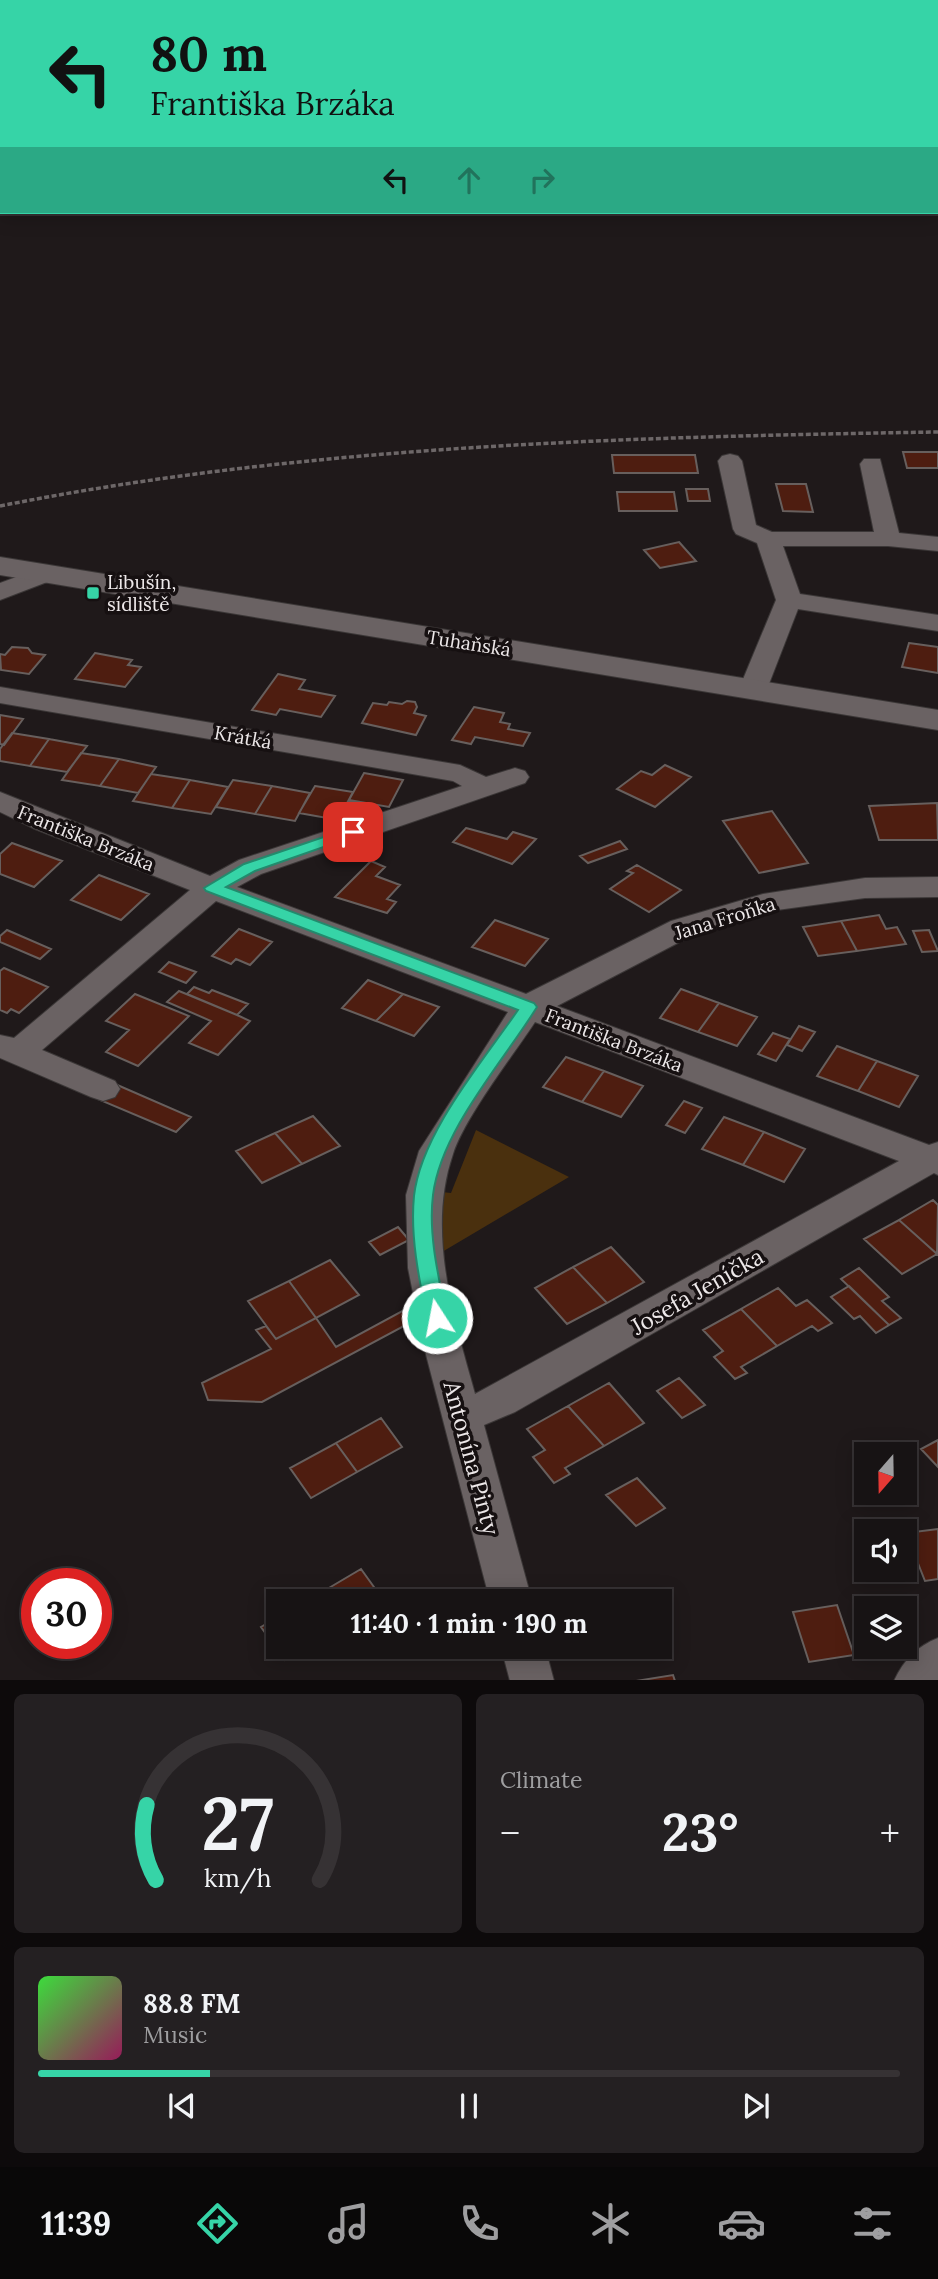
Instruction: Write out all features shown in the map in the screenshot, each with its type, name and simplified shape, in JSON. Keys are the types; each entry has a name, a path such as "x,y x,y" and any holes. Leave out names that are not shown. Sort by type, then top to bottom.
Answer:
{"street":[{"path":"730,461 745,529 768,539 888,539 938,544"},
{"path":"872,464 888,539"},
{"path":"753,689 789,600 768,539"},
{"name":"Tuhaňská","path":"0,566 938,720"},
{"path":"0,592 46,573"},
{"path":"789,600 938,623"},
{"name":"Krátká","path":"0,695 460,774 482,788"},
{"path":"103,1089 9,1049 212,888 250,867 515,777"},
{"name":"Františka Brzáka","path":"0,801 46,823 212,888 935,1158"},
{"name":"Jana Froňka","path":"528,1007 682,928 774,901 865,888 938,887"},
{"name":"Antonína Pinty","path":"508,1589 461,1417 426,1268 424,1195 436,1151 528,1007"},
{"name":"Josefa Jeníčka","path":"461,1417 501,1401 935,1158"},
{"path":"917,1680 938,1658"},
{"path":"526,1659 532,1680"}],"path":[{"path":"0,506 115,483 425,451 733,435 938,432"}],"shaded area":[{"path":"476,1130 569,1177 442,1252 442,1192 451,1193"}],"building":[{"path":"903,452 938,452 938,468 907,468"},
{"path":"612,455 695,455 698,473 614,473"},
{"path":"776,484 806,484 813,512 783,511"},
{"path":"686,489 708,489 710,501 688,501"},
{"path":"617,492 674,492 677,511 619,511"},
{"path":"679,542 696,561 660,568 644,550"},
{"path":"909,643 938,647 938,673 902,667"},
{"path":"12,647 28,648 32,653 45,655 29,674 1,670 0,654 5,655"},
{"path":"95,653 132,660 128,665 141,667 125,687 75,679"},
{"path":"278,674 305,680 299,689 335,696 321,717 280,709 276,715 252,710"},
{"path":"407,701 415,702 417,707 414,713 426,716 416,735 362,723 373,703 387,705 389,702 402,704"},
{"path":"474,707 504,713 500,722 510,724 508,729 530,733 523,746 475,737 471,744 452,740"},
{"path":"0,715 23,719 4,745 0,744"},
{"path":"12,733 49,739 30,766 0,761 0,749"},
{"path":"49,739 87,746 67,772 30,766"},
{"path":"81,753 119,759 100,786 62,780"},
{"path":"119,759 156,767 138,793 100,786"},
{"path":"665,765 691,777 655,807 617,789 641,771 652,775"},
{"path":"364,773 403,780 389,807 349,800"},
{"path":"151,774 190,780 172,808 133,801"},
{"path":"190,780 228,787 211,814 172,808"},
{"path":"233,780 272,786 255,814 216,807"},
{"path":"272,786 310,793 295,821 255,814"},
{"path":"315,786 353,792 338,820 299,813"},
{"path":"937,803 938,840 879,840 869,806"},
{"path":"772,811 808,863 759,873 723,821"},
{"path":"466,828 507,839 513,832 536,839 512,864 453,842"},
{"path":"620,841 627,849 588,863 580,856"},
{"path":"12,843 62,861 34,887 0,874 0,854"},
{"path":"371,861 385,867 376,876 400,885 387,899 396,902 387,913 335,897"},
{"path":"637,865 681,890 649,912 610,889 633,873 627,871"},
{"path":"99,875 149,894 121,920 71,900"},
{"path":"879,915 886,929 897,927 906,944 857,951 841,921"},
{"path":"495,920 548,939 525,966 472,947"},
{"path":"841,921 857,951 818,956 803,927"},
{"path":"239,929 272,942 250,965 236,959 231,964 212,956"},
{"path":"7,930 51,949 40,959 0,942 0,936"},
{"path":"929,930 938,951 922,952 913,931"},
{"path":"169,962 196,972 186,983 159,972"},
{"path":"4,968 48,987 19,1013 11,1009 7,1013 0,1010 0,971"},
{"path":"368,980 403,994 376,1021 342,1008"},
{"path":"194,987 209,993 212,990 248,1004 237,1015 187,994"},
{"path":"681,989 719,1003 698,1032 660,1018"},
{"path":"179,991 250,1021 218,1055 189,1043 211,1021 167,1002"},
{"path":"135,994 189,1016 138,1066 106,1052 129,1030 106,1021"},
{"path":"403,994 439,1007 414,1036 376,1021"},
{"path":"719,1003 757,1017 737,1046 698,1032"},
{"path":"799,1026 815,1032 802,1051 787,1045"},
{"path":"773,1033 790,1039 776,1061 758,1054"},
{"path":"837,1046 877,1061 858,1091 817,1076"},
{"path":"566,1057 604,1071 582,1102 543,1087"},
{"path":"877,1061 918,1076 899,1107 858,1091"},
{"path":"604,1071 643,1086 621,1117 582,1102"},
{"path":"115,1084 191,1117 176,1132 100,1100"},
{"path":"684,1101 702,1108 685,1133 666,1125"},
{"path":"313,1116 340,1146 302,1164 275,1133"},
{"path":"724,1117 764,1132 743,1165 702,1149"},
{"path":"764,1132 805,1149 784,1182 743,1165"},
{"path":"275,1133 302,1164 262,1183 236,1151"},
{"path":"933,1200 938,1205 937,1254 899,1220"},
{"path":"899,1220 937,1254 902,1274 864,1239"},
{"path":"398,1227 409,1240 380,1255 369,1242"},
{"path":"611,1247 644,1282 607,1303 573,1267"},
{"path":"330,1260 359,1295 316,1318 289,1281"},
{"path":"573,1267 607,1303 567,1324 535,1288"},
{"path":"859,1268 889,1297 882,1301 901,1318 889,1325 841,1279"},
{"path":"289,1281 316,1318 276,1339 248,1301"},
{"path":"849,1286 889,1325 876,1333 860,1316 854,1319 831,1297"},
{"path":"778,1288 796,1306 807,1300 832,1323 818,1331 812,1326 777,1346 741,1309"},
{"path":"416,1298 419,1318 262,1402 208,1400 202,1383 271,1349 256,1330 266,1326 276,1339 316,1318 336,1347 410,1307"},
{"path":"741,1309 777,1346 741,1367 747,1373 735,1379 714,1357 723,1351 703,1330"},
{"path":"679,1378 705,1405 682,1418 657,1391"},
{"path":"609,1383 644,1423 604,1446 568,1406"},
{"path":"568,1406 604,1446 565,1468 570,1474 554,1483 533,1457 545,1450 527,1429"},
{"path":"381,1418 402,1447 357,1472 336,1443"},
{"path":"938,1440 938,1467 921,1449"},
{"path":"336,1443 357,1472 311,1498 290,1468"},
{"path":"637,1478 665,1508 636,1526 606,1495"},
{"path":"938,1529 938,1579 925,1581 917,1561 917,1532"},
{"path":"361,1569 375,1589 327,1589"},
{"path":"837,1605 854,1655 809,1662 793,1612"},
{"path":"673,1675 675,1680 642,1680"}],"place":[{"name":"Libušín, sídliště","path":"93,593"}],"route":[{"path":"353,832 250,867 212,888 528,1007 436,1151 424,1195 426,1268 437,1318"}]}
